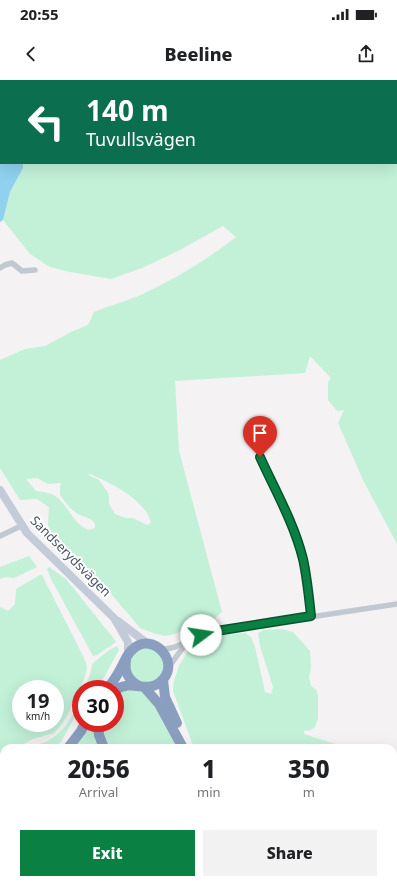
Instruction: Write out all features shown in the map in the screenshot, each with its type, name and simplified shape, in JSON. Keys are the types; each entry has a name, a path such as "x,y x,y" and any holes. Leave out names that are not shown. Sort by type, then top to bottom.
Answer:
{"highway":[{"path":"113,680 127,657 137,646 153,646 166,656 168,668 163,680 158,684 151,687 128,685 124,687"},
{"path":"127,657 126,673 129,679 141,686 159,704 181,744"},
{"path":"163,680 165,697 185,744"},
{"path":"71,744 80,732"},
{"path":"99,732 102,744"}],"street":[{"path":"0,268 9,263 15,265 22,271 35,270"},
{"path":"260,457 289,520 303,559 311,616"},
{"name":"Sandserydsvägen","path":"0,490 21,526 39,545 114,618 153,646"},
{"path":"0,536 21,526"},
{"path":"153,646 166,649 186,643 210,632 397,604"},
{"name":"Sandserydsvägen","path":"114,618 128,642 127,657"},
{"path":"168,668 186,643"}],"green space":[{"path":"23,164 397,164 397,544 363,480 338,423 344,410 337,411 328,400 328,382 331,378 310,356 305,373 175,381 179,451 222,612 214,619 203,620 175,634 165,636 140,628 102,583 96,582 58,546 48,525 49,507 37,499 20,500 0,468 0,360 25,349 45,346 88,325 94,312 139,296 169,281 192,268 236,237 223,226 180,250 142,268 111,279 50,267 30,254 3,220 10,192 23,168","holes":["90,474 108,482 135,500 148,515 151,523 147,525 133,518 126,518 115,514 109,504 109,494 99,480 88,475","37,478 48,484 62,483 60,486 60,495 70,508 78,514 92,520 95,524 95,528 89,530 84,527 76,520 57,497 48,493 36,491 26,479"]},
{"path":"29,556 37,567 14,578 6,577 0,579 0,567"},
{"path":"49,567 66,579 116,642 97,655 93,656 50,577 47,569"},
{"path":"42,575 81,652 87,668 84,680 72,680 72,705 64,721 64,680 12,680 12,732 55,732 33,739 24,744 0,744 0,607 8,611 15,604 16,589"},
{"path":"282,629 293,632 310,651 311,667 309,678 311,686 316,690 318,695 318,719 315,727 311,730 304,731 304,734 335,744 193,744 173,691 174,681 179,666 188,651 201,642 222,635 245,633 251,637 255,647 265,692 271,694 273,687 260,646 258,633 264,630"},
{"path":"117,646 119,650 102,680 88,680 92,664 109,650"},
{"path":"148,648 159,653 162,658 164,670 155,682 141,683 130,673 130,659 137,650"},
{"path":"134,689 148,695 176,744 106,744 103,732 124,732 124,691"},
{"path":"72,715 72,722 61,742 58,744 40,744 51,739 60,732 64,732 64,728"},
{"path":"83,732 96,732 99,744 76,744"}],"water":[{"path":"0,164 23,164 23,168 10,192 3,220 0,222"}],"route":[{"path":"201,635 210,632 311,616 303,559 289,520 260,457"}]}
